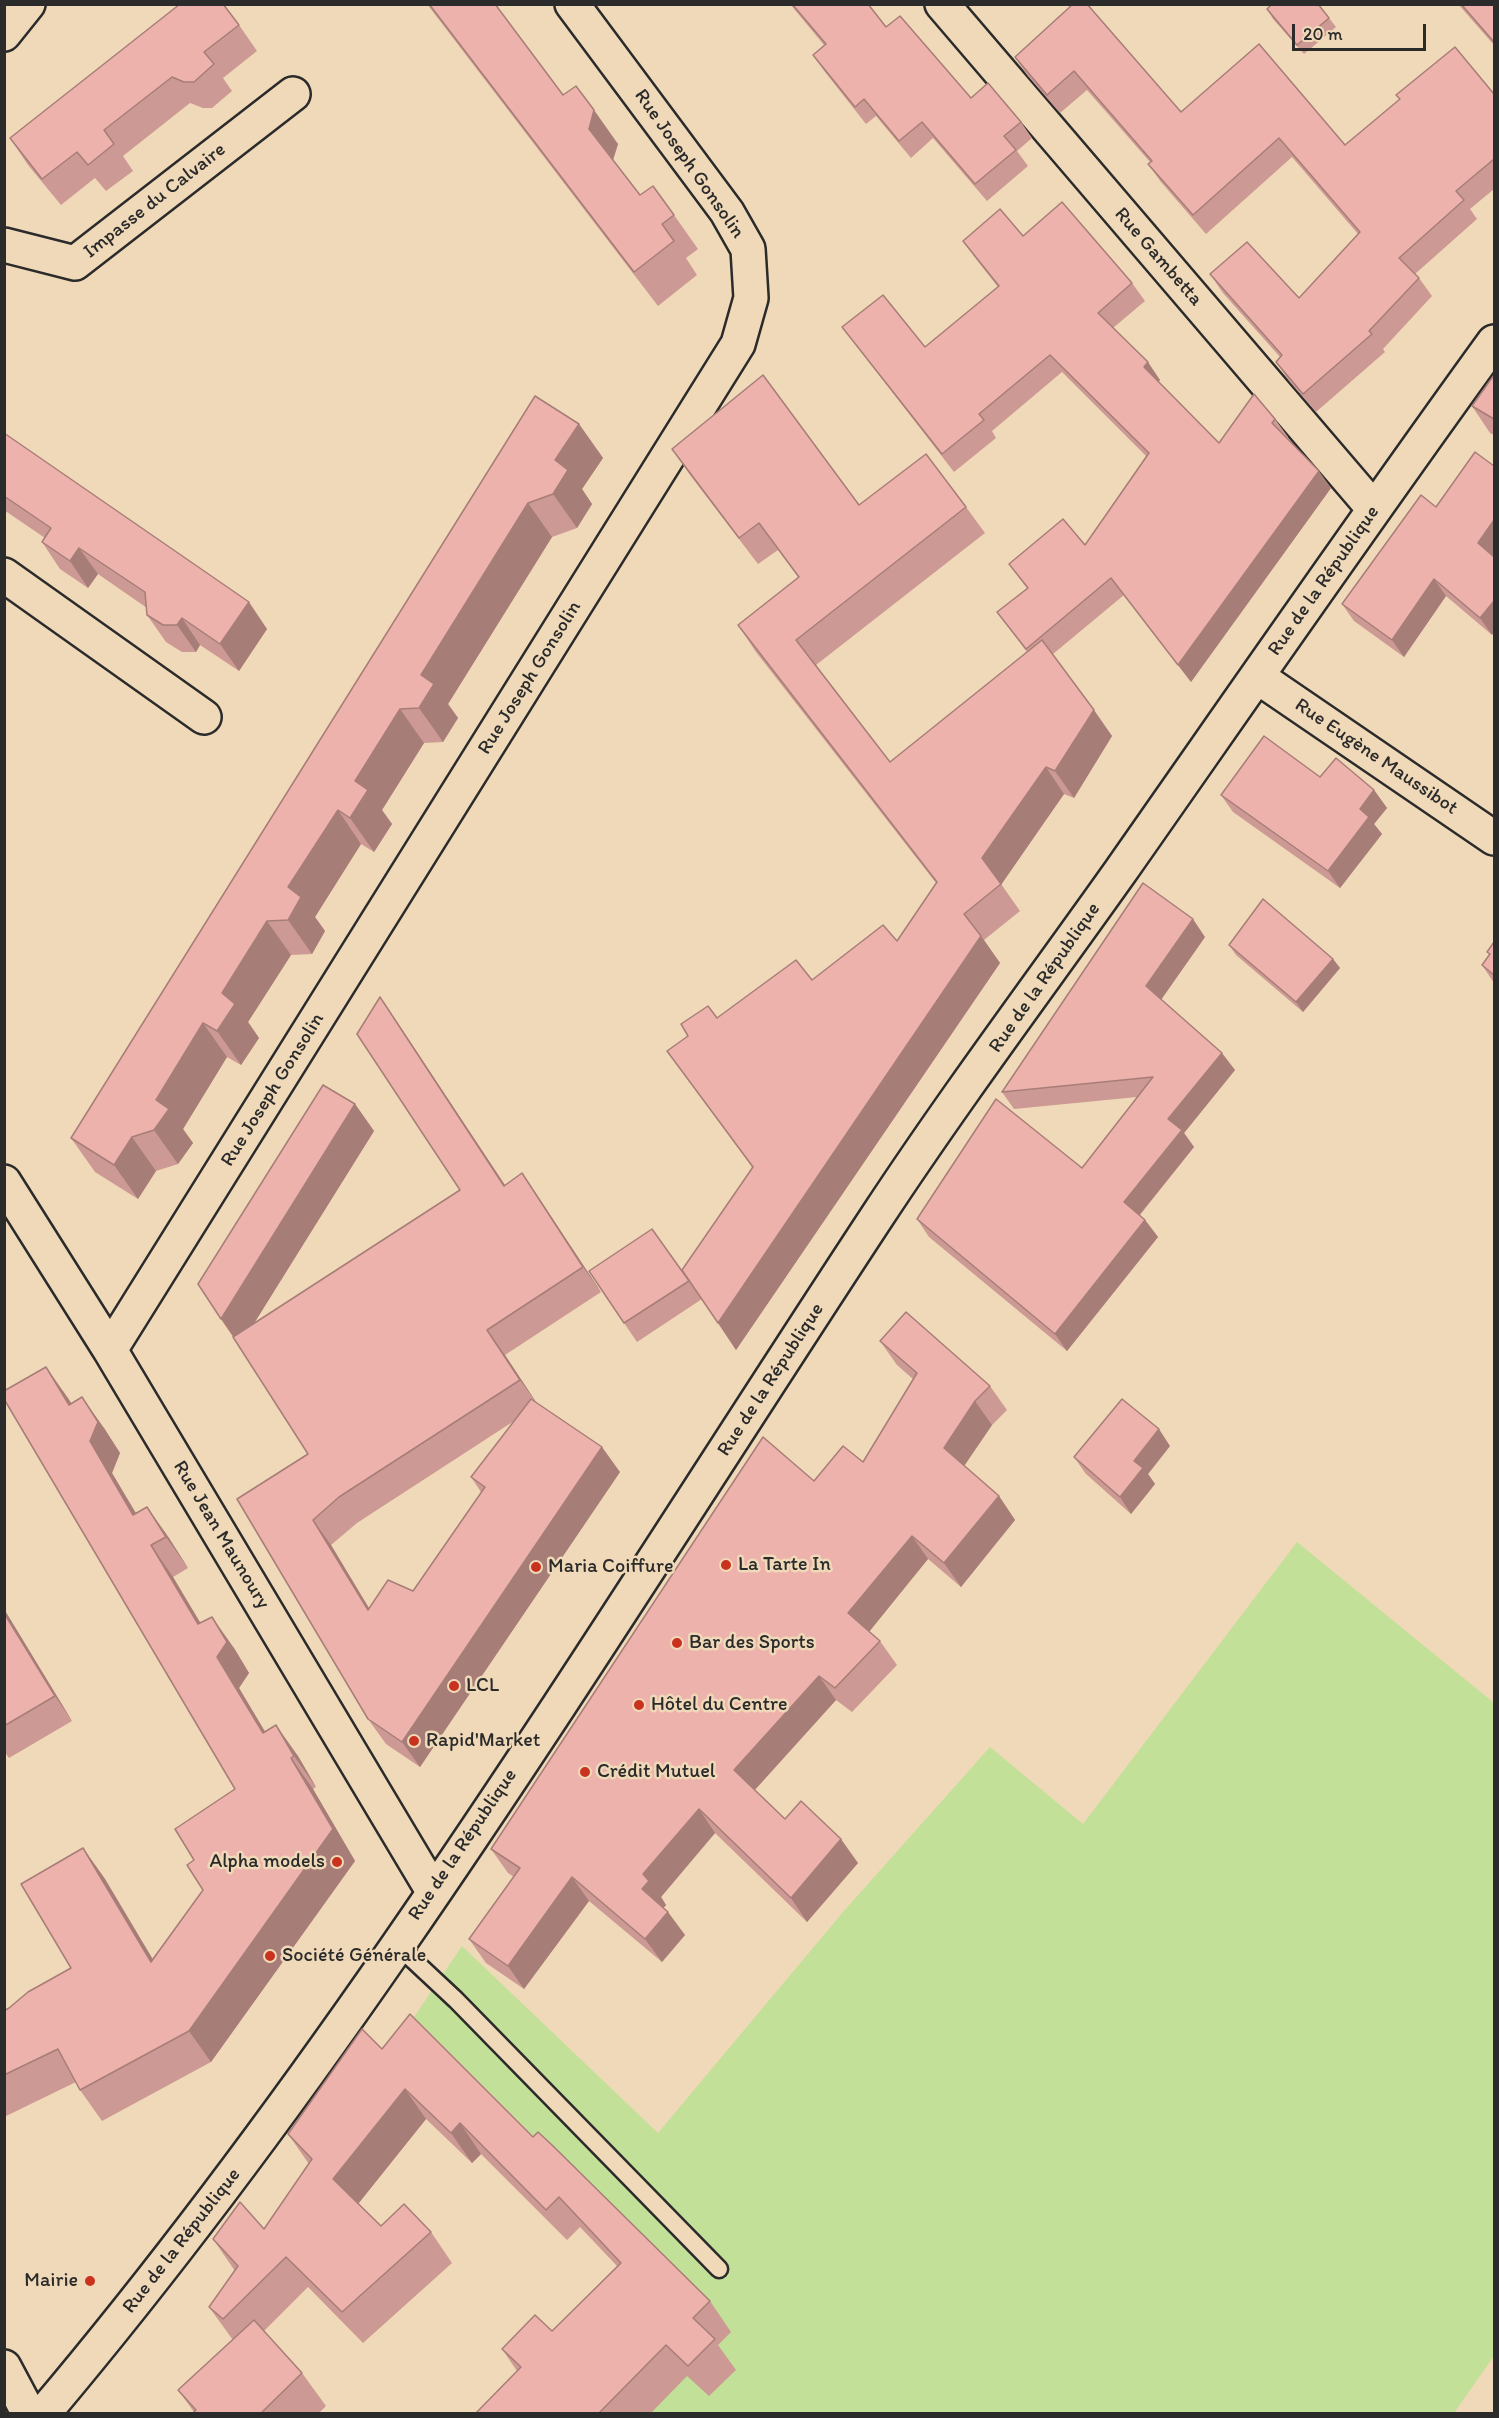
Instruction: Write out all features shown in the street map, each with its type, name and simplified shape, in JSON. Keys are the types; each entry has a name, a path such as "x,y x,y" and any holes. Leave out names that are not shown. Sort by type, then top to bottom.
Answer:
{"street":[{"path":"4,34 28,4"},
{"name":"Rue Joseph Gonsolin","path":"111,1350 738,345 752,298 748,249 728,212 572,4"},
{"name":"Rue Gambetta","path":"942,4 1374,508"},
{"name":"Impasse du Calvaire","path":"4,245 75,263 293,94"},
{"name":"Rue de la République","path":"43,2414 93,2354 270,2128 433,1891 655,1559 883,1207 1374,508 1494,342"},
{"path":"4,575 204,717"},
{"name":"Rue Eugène Maussibot","path":"1257,676 1494,838"},
{"name":"Rue Jean Maunoury","path":"4,1182 111,1350 433,1891"},
{"path":"4,2367 28,2414"}],"lane":[{"path":"396,1944 456,2000 719,2269"}],"green space":[{"path":"1297,1542 1494,1703 1494,2356 1454,2413 527,2413 644,2246 414,2017 462,1946 658,2133 843,1912 990,1747 1083,1824"}],"building":[{"path":"180,4 223,4 239,25 204,52 214,64 194,82 184,82 172,77 104,130 114,144 88,165 77,152 42,179 10,138"},
{"path":"429,4 495,4 563,95 576,86 594,110 589,129 640,195 653,186 674,215 662,224 674,241 634,272"},
{"path":"792,4 868,4 886,27 900,16 971,98 988,83 1021,122 1004,136 1016,150 975,184 922,122 899,141 864,99 855,107 813,55 826,44"},
{"path":"1073,4 1087,4 1181,112 1259,44 1345,145 1400,99 1396,95 1455,47 1494,94 1494,159 1456,191 1464,200 1399,258 1419,278 1369,331 1372,334 1303,394 1276,362 1282,355 1210,274 1247,242 1299,298 1360,232 1279,138 1193,215 1148,164 1152,161 1074,71 1047,95 1015,57"},
{"path":"1272,4 1318,4 1329,18 1297,45 1267,9"},
{"path":"1461,4 1494,4 1494,42"},
{"path":"1062,202 1132,283 1098,313 1148,362 1144,367 1219,443 1254,394 1275,419 1272,423 1319,471 1178,665 1111,578 1026,649 997,612 1028,588 1009,564 1063,519 1085,545 1149,453 1050,355 979,414 984,420 942,454 842,327 883,295 925,347 999,286 963,241 1000,209 1023,236"},
{"path":"763,375 859,505 926,454 966,507 796,640 890,762 1042,640 1094,710 1055,771 1046,767 982,858 1001,884 964,914 981,936 718,1323 682,1270 753,1167 667,1051 688,1036 681,1024 708,1006 717,1018 796,960 812,980 883,925 897,941 937,882 738,625 799,577 759,523 739,538 672,449"},
{"path":"1494,375 1494,419 1472,406"},
{"path":"535,396 579,424 555,460 568,470 553,494 528,503 421,675 434,684 419,708 400,709 355,781 368,790 350,818 338,810 288,887 301,897 288,920 267,921 222,993 235,1004 217,1031 203,1023 156,1100 169,1109 154,1130 132,1137 114,1165 71,1138"},
{"path":"4,433 249,602 220,644 182,618 177,625 163,625 147,615 145,592 79,548 70,561 42,542 51,528 4,496"},
{"path":"1475,452 1494,466 1494,520 1478,543 1494,557 1494,601 1480,618 1434,579 1392,640 1342,604 1421,495 1436,507"},
{"path":"1264,736 1320,777 1336,758 1374,790 1360,809 1369,817 1328,871 1221,795"},
{"path":"1143,883 1193,919 1146,986 1222,1053 1168,1119 1182,1130 1124,1202 1145,1220 1055,1334 917,1219 996,1099 1082,1168 1153,1077 1002,1092"},
{"path":"1263,899 1333,959 1296,1002 1229,945"},
{"path":"1494,942 1494,975 1482,965 1490,954 1487,952"},
{"path":"380,997 504,1186 522,1173 583,1267 487,1330 520,1380 339,1497 313,1520 368,1610 388,1580 413,1591 485,1487 471,1477 531,1399 602,1447 402,1742 368,1719 237,1499 308,1454 233,1337 460,1190 357,1034"},
{"path":"323,1085 355,1104 221,1319 198,1284"},
{"path":"652,1229 689,1281 624,1323 589,1271"},
{"path":"906,1312 990,1386 975,1401 944,1448 999,1496 944,1563 912,1536 848,1613 880,1641 835,1688 819,1676 734,1770 785,1819 801,1801 841,1839 791,1898 699,1809 643,1874 649,1881 642,1889 668,1912 645,1939 572,1877 508,1966 469,1939 520,1868 491,1849 763,1437 814,1481 843,1446 863,1462 917,1373 880,1341"},
{"path":"46,1367 69,1405 82,1397 98,1422 90,1441 133,1515 147,1507 166,1537 151,1545 198,1624 212,1617 227,1642 217,1657 263,1733 276,1725 294,1756 291,1758 333,1829 189,2031 80,2090 58,2049 4,2075 4,2011 28,1992 71,1968 21,1884 83,1848 151,1962 203,1890 187,1865 194,1860 175,1829 235,1789 4,1399 4,1391"},
{"path":"1122,1399 1159,1429 1134,1461 1143,1468 1120,1497 1074,1457"},
{"path":"4,1613 55,1696 4,1726"},
{"path":"410,2014 533,2137 538,2132 710,2301 693,2318 715,2339 688,2366 666,2345 598,2414 475,2414 521,2367 502,2349 535,2315 552,2331 621,2263 559,2197 546,2210 460,2123 451,2133 405,2089 333,2179 381,2226 404,2204 431,2232 342,2312 286,2257 223,2319 209,2307 238,2266 213,2239 240,2202 264,2229 312,2159 288,2134 362,2029 382,2049"},
{"path":"254,2320 302,2373 260,2414 192,2414 196,2410 178,2390"}],"place":[{"name":"La Tarte In","path":"726,1565"},
{"name":"Maria Coiffure","path":"536,1567"},
{"name":"Bar des Sports","path":"677,1643"},
{"name":"LCL","path":"454,1686"},
{"name":"Hôtel du Centre","path":"639,1705"},
{"name":"Rapid'Market","path":"414,1741"},
{"name":"Crédit Mutuel","path":"585,1772"},
{"name":"Alpha models","path":"337,1862"},
{"name":"Société Générale","path":"270,1956"},
{"name":"Mairie","path":"90,2281"}]}
